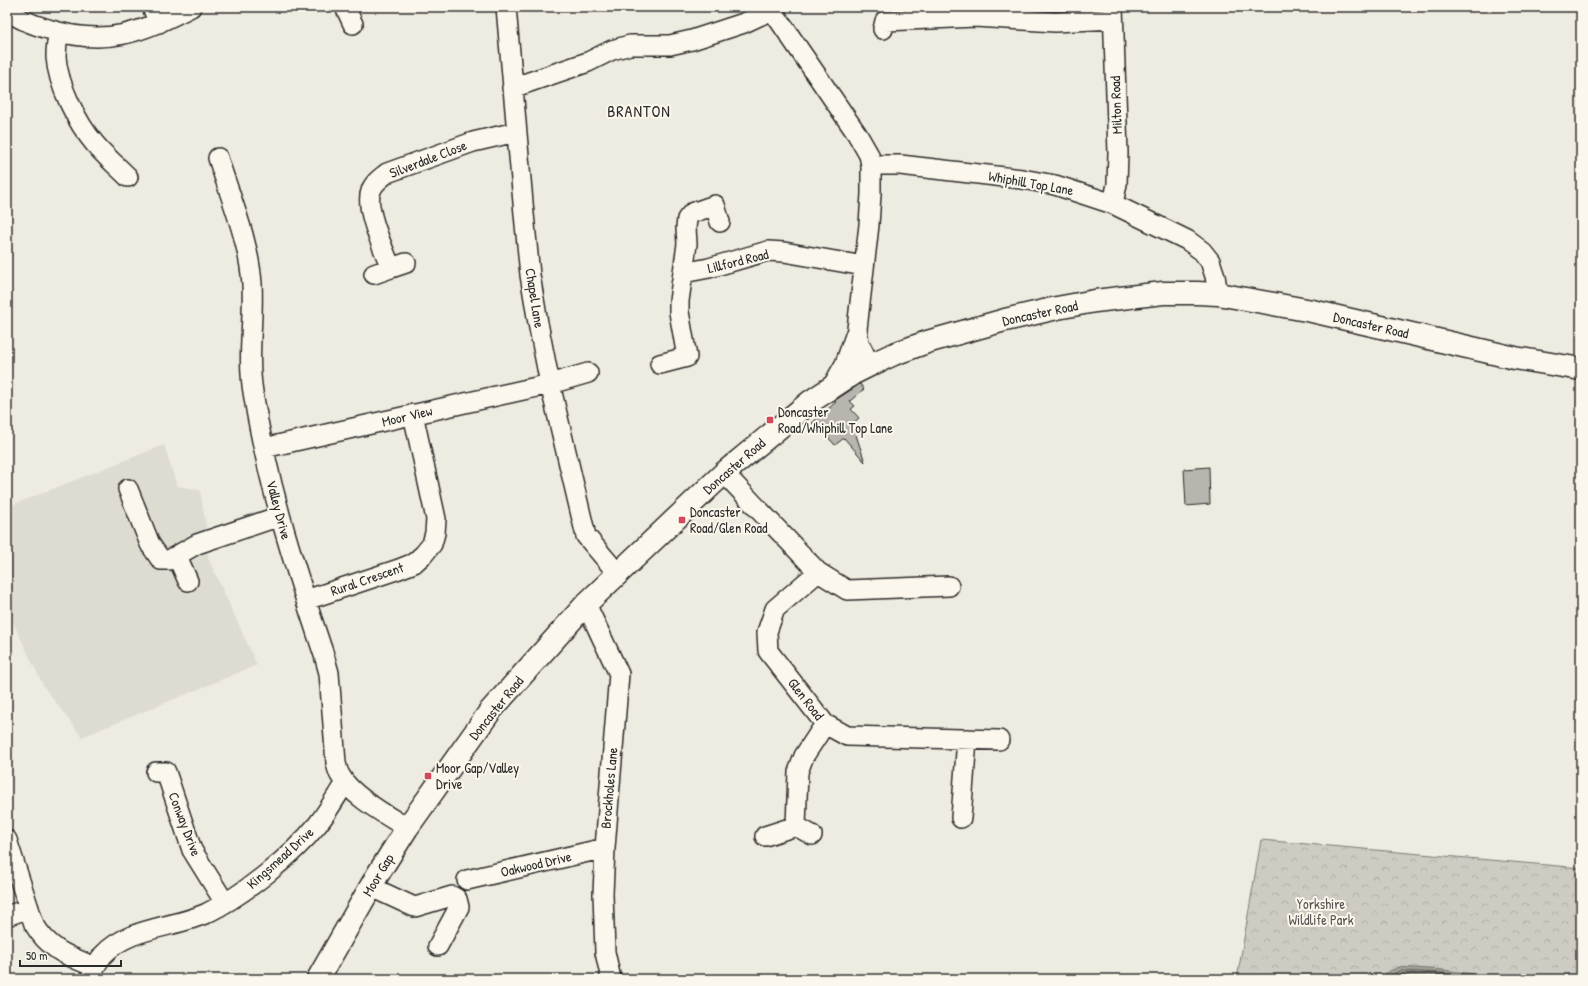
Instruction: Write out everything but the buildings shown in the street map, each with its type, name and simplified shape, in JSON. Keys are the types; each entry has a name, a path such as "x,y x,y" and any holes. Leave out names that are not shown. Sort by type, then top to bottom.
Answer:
{"main road":[{"name":"Doncaster Road","path":"445,774 491,710 586,604 724,473 810,402 832,387 870,365 894,354 928,342 1005,320 1057,308 1095,301 1164,293 1218,294 1312,311 1515,358 1581,369"},
{"name":"Moor Gap","path":"318,979 371,886 407,828 445,774"}],"street":[{"path":"7,10 34,24 59,32 94,37 129,34 156,15 191,7"},
{"path":"345,7 353,24"},
{"name":"Chapel Lane","path":"506,7 512,88 530,275 550,384 586,536 618,574"},
{"path":"512,88 588,62 612,50 630,45 670,45 692,40 744,23 771,9 865,146 871,165 870,218 857,330 845,364 832,387"},
{"path":"883,21 975,17 1055,22 1113,13"},
{"name":"Milton Road","path":"1113,13 1118,153 1117,184 1113,204"},
{"path":"59,32 56,57 62,81 70,102 87,133 114,154 128,177"},
{"name":"Silverdale Close","path":"390,268 368,202 371,191 376,182 387,173 473,142 516,132"},
{"name":"Whiphill Top Lane","path":"871,165 900,165 1022,179 1055,185 1113,204 1187,240 1202,251 1210,261 1215,276 1218,294"},
{"name":"Valley Drive","path":"217,168 246,246 252,282 253,301 250,368 253,392 280,516 329,672 336,763 339,774 345,783 361,797 407,828"},
{"path":"660,364 688,362 679,312 679,301 688,244 686,228 687,219 692,213 715,206"},
{"name":"Lillford Road","path":"684,273 709,268 768,251 784,252 864,266"},
{"path":"857,330 859,343 870,365"},
{"name":"Moor View","path":"264,448 550,384 588,373"},
{"name":"Rural Crescent","path":"306,600 414,563 432,544 436,519 413,414"},
{"path":"724,473 818,572 847,590 949,586"},
{"path":"128,489 150,544 161,560 170,560 197,544 280,516"},
{"path":"177,556 188,582"},
{"name":"Glen Road","path":"818,572 775,609 767,632 768,651 825,724 847,736 999,740"},
{"name":"Brockholes Lane","path":"586,604 619,674 605,848 603,894 605,952 611,979"},
{"path":"765,836 804,831 798,772 804,756 825,724"},
{"path":"961,818 967,739"},
{"name":"Conway Drive","path":"165,770 192,850 225,903"},
{"name":"Kingsmead Drive","path":"93,973 103,955 125,938 192,919 225,903 250,887 298,845 316,825 345,783"},
{"path":"7,840 34,924 46,942 93,973"},
{"name":"Oakwood Drive","path":"467,880 605,848"},
{"path":"371,886 416,907 452,896 457,899 459,907 438,946"},
{"path":"7,916 29,908"}],"shaded area":[{"path":"164,445 177,486 200,490 207,532 208,558 257,665 82,737 44,687 7,610 7,507"}],"green space":[{"name":"Yorkshire Wildlife Park","path":"1261,840 1581,868 1581,979 1237,979"}],"water":[{"path":"1399,967 1444,970 1473,974 1475,979 1382,979 1381,975"}],"place":[{"name":"Doncaster Road/Whiphill Top Lane","path":"770,420"},
{"name":"Doncaster Road/Glen Road","path":"682,520"},
{"name":"Moor Gap/Valley Drive","path":"428,776"}],"district":[{"name":"BRANTON","path":"639,111"}]}
